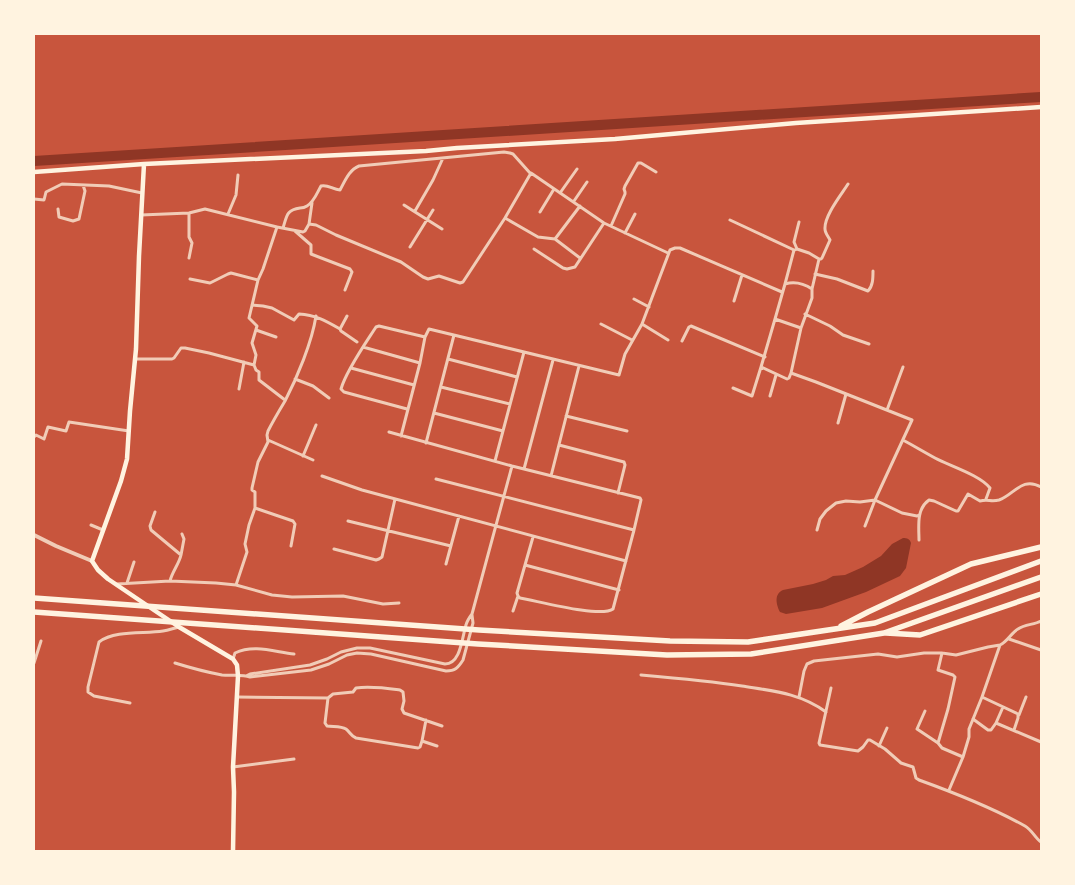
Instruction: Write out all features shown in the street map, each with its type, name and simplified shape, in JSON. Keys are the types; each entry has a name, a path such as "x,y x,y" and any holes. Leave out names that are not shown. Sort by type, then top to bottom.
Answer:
{"highway":[{"path":"836,629 971,564 1041,547"},
{"path":"34,598 479,630 670,641 748,642 875,623 1041,561"},
{"path":"34,612 478,644 667,655 751,654 884,633 1041,577"},
{"path":"884,633 920,635 1041,594"}],"main road":[{"path":"34,172 144,164 426,151 615,139 796,123 1041,107"},
{"path":"144,164 136,359 126,459 121,480 92,561 108,579 179,627 233,658 238,676 233,767 233,851"}],"street":[{"path":"283,228 289,211 305,208 312,202 321,186 340,190 352,170 359,166 510,152 530,173 604,223 668,253"},
{"path":"415,211 434,180 444,157"},
{"path":"611,226 625,194 625,186 638,163 656,172"},
{"path":"560,193 577,169"},
{"path":"309,224 316,225 336,236 401,262 428,279 439,276 460,283 463,282 505,218 530,173"},
{"path":"228,214 236,195 238,175"},
{"path":"574,201 588,182"},
{"path":"34,198 44,200 46,192 62,184 110,186 142,193"},
{"path":"818,259 821,260 830,240 825,230 826,221 848,184"},
{"path":"58,208 59,217 73,221 79,219 85,191 83,185"},
{"path":"540,212 554,189"},
{"path":"141,215 189,213 205,209 277,227 306,231 309,224 312,202"},
{"path":"404,205 442,229"},
{"path":"555,239 580,206"},
{"path":"410,246 433,210"},
{"path":"189,213 189,237 192,243 189,258"},
{"path":"625,233 635,214"},
{"path":"505,218 538,237 555,239 580,258"},
{"path":"730,220 795,249 809,253 818,259"},
{"path":"733,388 752,396 795,249 794,242 799,222"},
{"path":"534,248 563,268 574,267 604,223"},
{"path":"277,227 258,280 249,318 257,326 252,343 256,354 254,365 259,372 259,380 285,400"},
{"path":"295,230 311,245 311,254 350,269 352,272 344,290"},
{"path":"401,436 420,363 424,337 429,329 619,375 624,354 642,324 670,250 680,248 782,292"},
{"path":"761,367 776,375 789,378 801,328 812,298 818,259"},
{"path":"815,274 843,281 868,291 870,290 873,271"},
{"path":"190,279 210,283 231,273 258,280"},
{"path":"734,301 742,275"},
{"path":"785,284 798,282 812,289"},
{"path":"634,299 649,306"},
{"path":"252,305 272,308 294,320 300,314 316,316 340,329 357,342"},
{"path":"806,314 843,335 869,344"},
{"path":"236,585 247,552 246,537 255,508 254,500 256,494 252,490 258,462 267,446 268,431 295,379 308,345 316,316"},
{"path":"340,329 347,316"},
{"path":"776,319 801,328"},
{"path":"600,324 632,340"},
{"path":"642,324 668,340"},
{"path":"407,409 344,392 342,391 342,385 376,327 379,326 424,337"},
{"path":"682,341 688,327 691,326 764,357"},
{"path":"256,330 276,337"},
{"path":"426,443 454,335"},
{"path":"363,347 420,363"},
{"path":"136,359 172,359 181,348 185,348 254,365"},
{"path":"495,461 524,352"},
{"path":"448,359 517,377"},
{"path":"524,469 553,360"},
{"path":"239,389 244,362"},
{"path":"551,476 579,366"},
{"path":"887,410 903,367"},
{"path":"351,368 414,385"},
{"path":"791,373 912,420 865,526"},
{"path":"770,396 776,375"},
{"path":"295,379 313,386 330,398"},
{"path":"441,387 510,404"},
{"path":"838,424 846,394"},
{"path":"434,413 503,431"},
{"path":"566,416 627,431"},
{"path":"34,437 36,435 44,439 47,429 50,427 66,431 69,422 129,431"},
{"path":"303,456 316,425"},
{"path":"389,432 641,499 619,590 611,611 569,608 518,596"},
{"path":"268,440 313,460"},
{"path":"903,440 980,480 990,488 986,499 980,502 968,494 958,511 929,500 925,503 919,515 919,540"},
{"path":"559,445 624,462 625,465 618,492"},
{"path":"246,676 310,665 341,652 357,648 370,648 449,664 457,657 467,622 472,614 512,466"},
{"path":"322,476 362,490 626,561"},
{"path":"436,478 634,530"},
{"path":"986,499 991,501 1001,499 1024,485 1035,484 1041,487"},
{"path":"334,549 379,560 382,557 395,499"},
{"path":"817,530 820,519 826,511 836,503 846,501 875,500 902,513 919,515"},
{"path":"255,508 293,521 295,524 291,546"},
{"path":"155,512 150,526 151,530 181,554"},
{"path":"446,564 458,516"},
{"path":"348,521 451,546"},
{"path":"91,525 103,530"},
{"path":"170,581 181,554 184,538 182,534"},
{"path":"34,535 92,561"},
{"path":"513,611 533,536"},
{"path":"127,583 134,562"},
{"path":"525,565 619,590"},
{"path":"117,584 170,581 216,583 236,585 265,594 282,596 343,596 383,604 399,603"},
{"path":"175,663 202,671 250,678 311,670 329,664 346,655 357,653 371,654 446,671 454,670 460,666 463,660 473,623 472,614"},
{"path":"799,697 804,671 807,664 814,661 878,654 897,657 924,653 961,655 1000,645 1009,639 1013,632 1020,627 1038,623 1041,620"},
{"path":"130,703 94,696 88,692 99,642 111,636 163,631 179,627"},
{"path":"1009,639 1041,650"},
{"path":"34,661 41,641"},
{"path":"948,790 963,757 969,737 969,729 1000,645"},
{"path":"233,658 235,653 240,650 251,649 267,649 294,654"},
{"path":"938,742 955,676 938,670 942,653"},
{"path":"641,675 721,683 783,692 799,697 826,712"},
{"path":"237,697 328,698 333,694 341,692 353,692 356,688 360,687 400,690 403,692 404,701 402,709 404,713 442,726"},
{"path":"831,688 820,745 858,751 870,740 902,762 913,767 916,778 919,780 968,798 1027,828 1041,842"},
{"path":"982,697 1019,715"},
{"path":"1014,730 1026,697"},
{"path":"328,698 325,723 327,726 348,730 350,735 356,738 420,748 426,720"},
{"path":"974,719 988,730 991,730 1003,707"},
{"path":"925,711 917,729 938,742 942,748 963,757"},
{"path":"996,723 1041,742"},
{"path":"879,746 888,728"},
{"path":"422,740 437,746"},
{"path":"233,767 294,759"}],"shaded area":[{"path":"903,538 908,539 911,543 906,568 900,576 866,592 822,608 786,614 780,612 777,597 783,590 813,584 833,576 845,575 881,556 892,544"}],"waterway":[{"path":"34,161 1041,97"}]}
